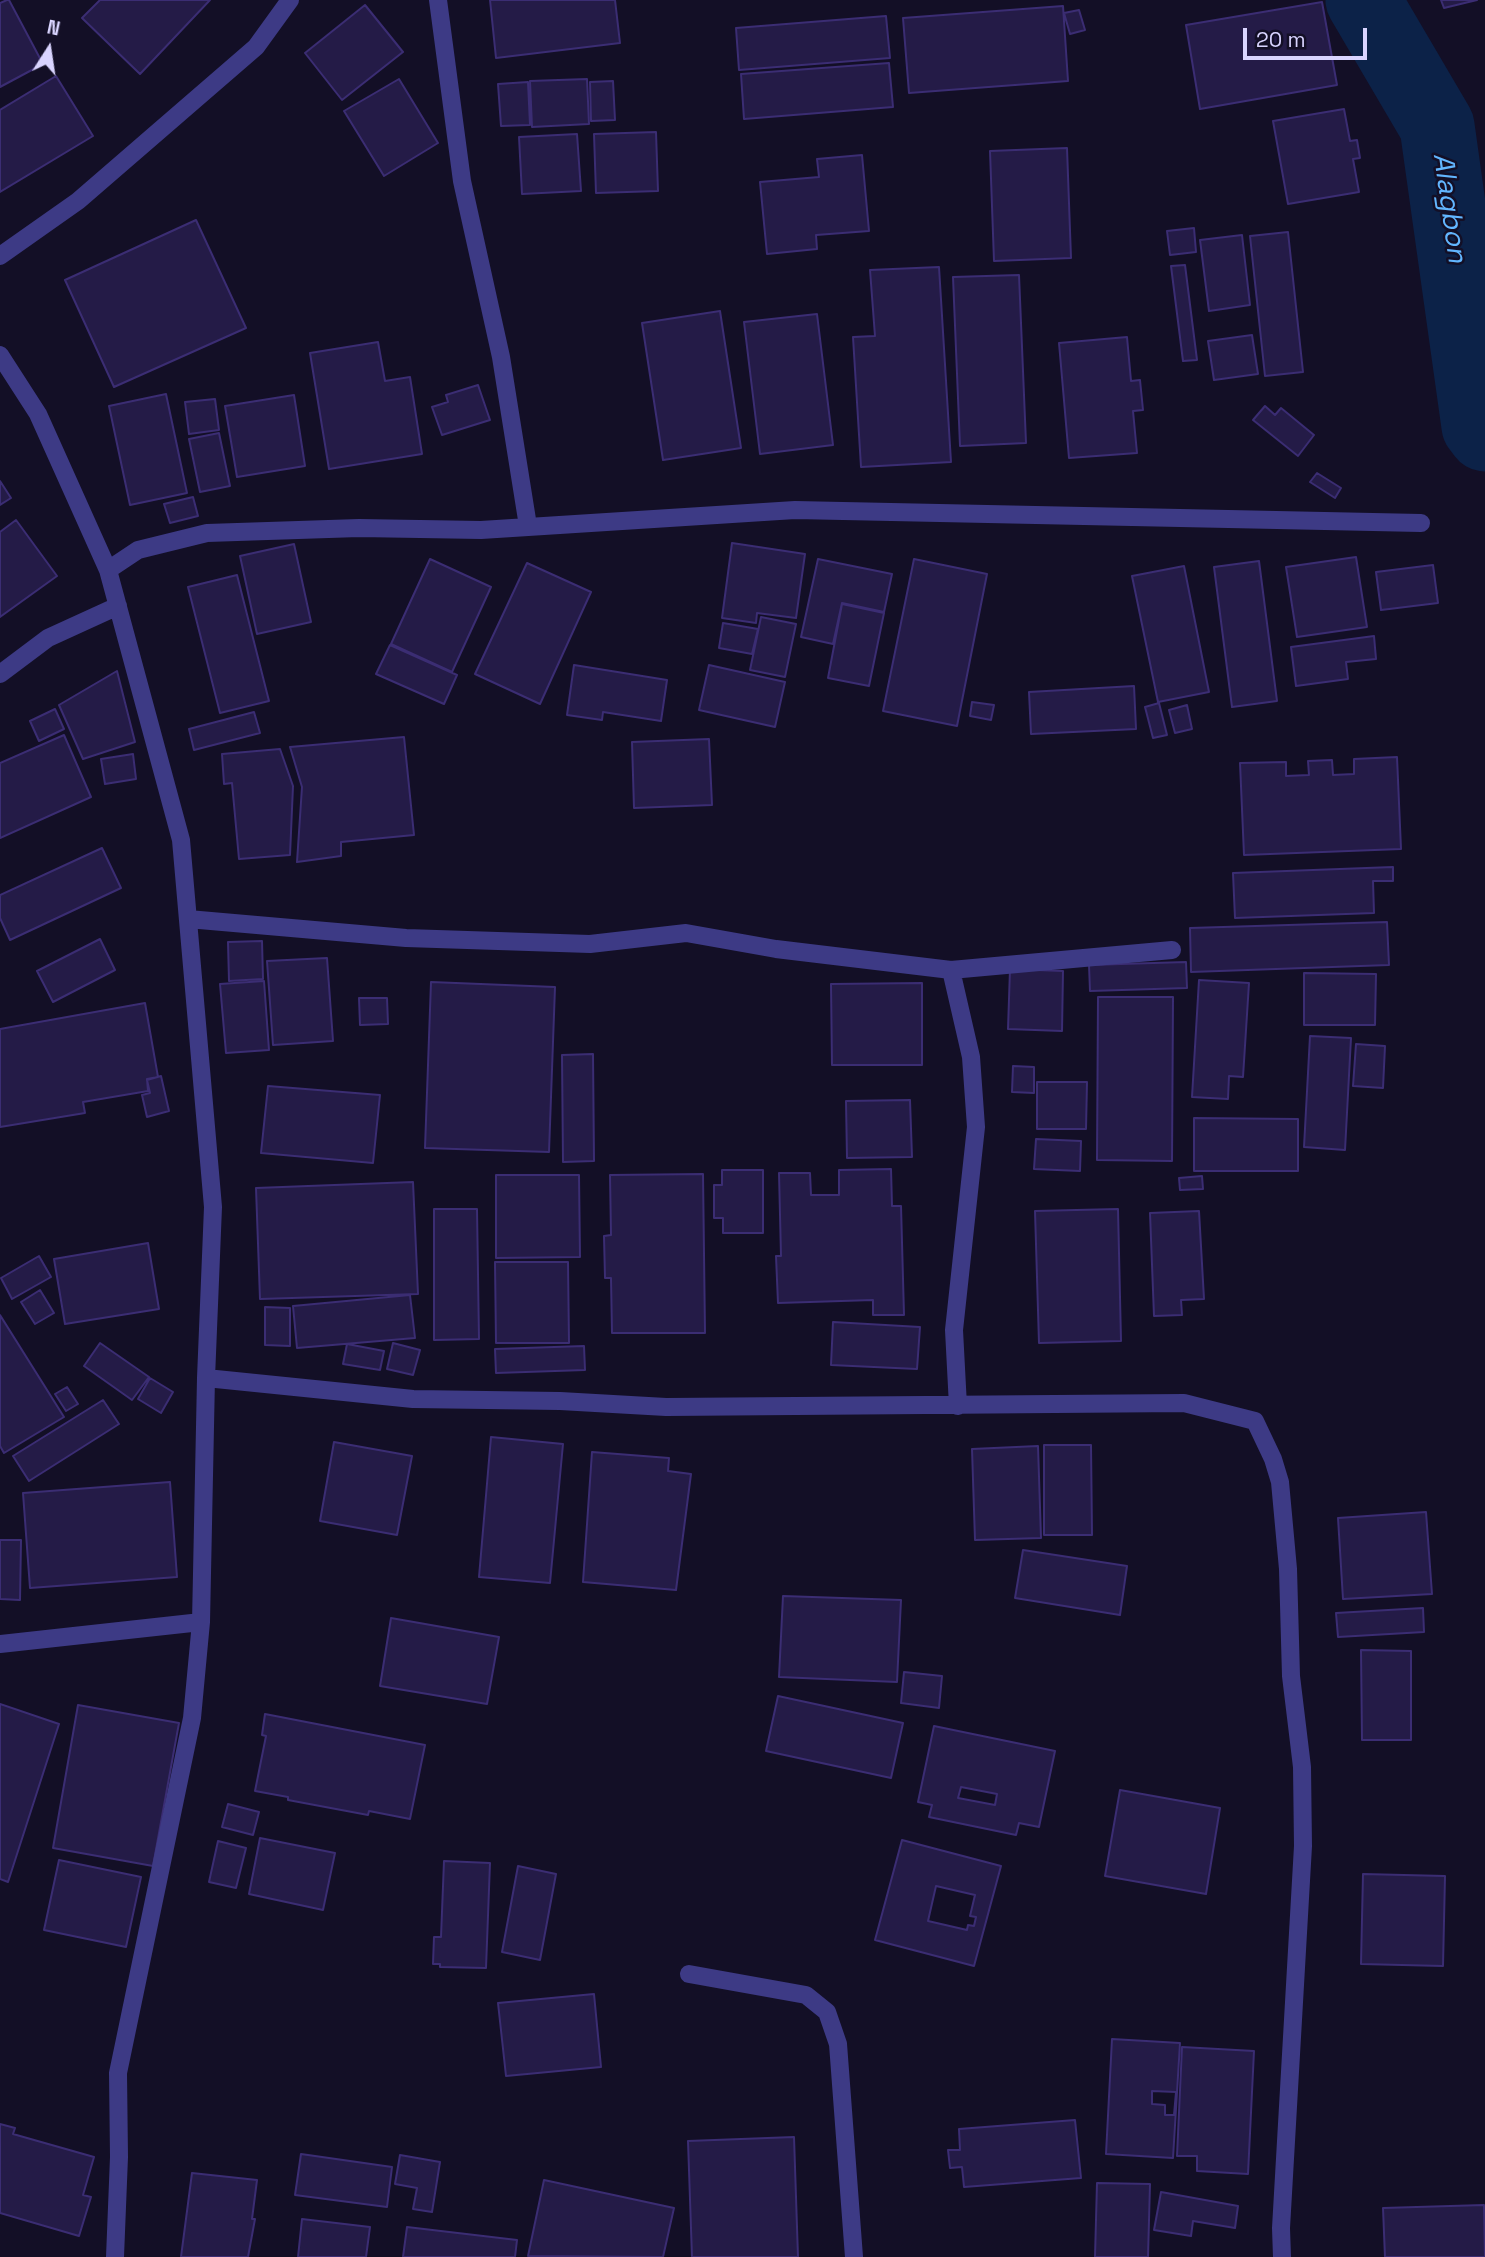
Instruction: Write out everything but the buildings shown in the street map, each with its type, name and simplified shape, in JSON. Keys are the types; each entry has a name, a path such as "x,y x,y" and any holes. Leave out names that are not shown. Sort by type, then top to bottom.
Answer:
{"street":[{"path":"0,256 78,201 256,47 290,0"},
{"path":"438,0 462,181 501,356 528,526"},
{"path":"0,355 38,414 108,570 181,840 213,1207 201,1622 192,1718 118,2073 119,2157 115,2257"},
{"path":"108,570 138,550 207,533 359,528 481,530 795,510 1421,523"},
{"path":"0,674 48,638 118,606"},
{"path":"188,919 406,938 551,943 590,944 686,933 776,949 951,970 1172,950"},
{"path":"951,970 971,1057 976,1127 954,1330 958,1406"},
{"path":"206,1378 414,1399 560,1401 666,1407 1184,1403 1255,1421 1273,1459 1280,1482 1288,1569 1291,1676 1302,1767 1303,1846 1281,2228 1282,2257"},
{"path":"0,1644 201,1622"},
{"path":"689,1974 806,1995 827,2012 838,2044 854,2257"}],"waterway":[{"name":"Alagbon","path":"1363,0 1437,126 1479,426 1485,434"}]}
